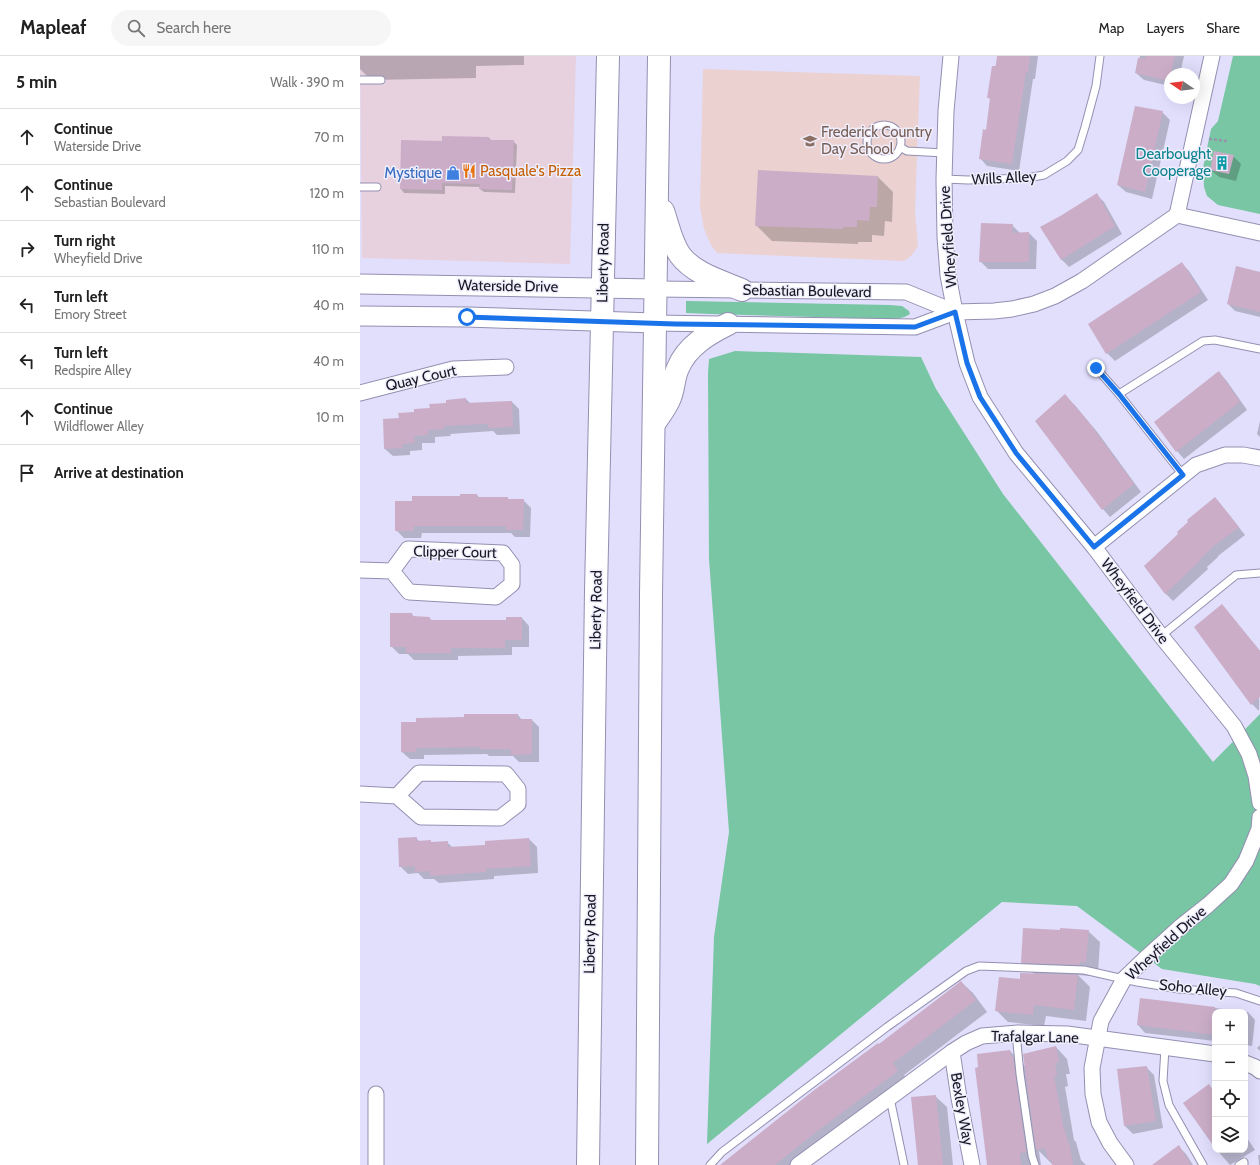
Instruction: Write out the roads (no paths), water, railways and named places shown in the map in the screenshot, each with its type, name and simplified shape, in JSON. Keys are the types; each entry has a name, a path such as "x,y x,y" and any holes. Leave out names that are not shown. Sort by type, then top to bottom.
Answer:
{"main road":[{"name":"Liberty Road","path":"588,1165 596,591 608,56"},
{"path":"647,1165 651,594 659,56"},
{"path":"658,192 671,236 680,254 688,264 707,275 742,290"},
{"path":"654,424 670,399 678,367 686,355 695,345 711,332 728,324"}],"street":[{"name":"Wheyfield Drive","path":"951,56 946,104 944,178 945,237 948,275 967,363 980,397 1016,453 1094,547 1161,636 1234,726 1249,754 1256,776 1260,803"},
{"path":"1212,56 1177,215 1260,233"},
{"name":"Sebastian Boulevard","path":"655,323 915,327 955,312 1012,309 1034,304 1054,296 1082,280 1177,215"},
{"name":"Waterside Drive","path":"360,284 656,289"},
{"name":"Sebastian Boulevard","path":"656,289 906,292 955,312"},
{"path":"360,316 467,317 655,323"},
{"name":"Quay Court","path":"360,393 453,369 506,367"},
{"path":"1094,547 1196,465 1225,455 1243,455 1260,458"},
{"name":"Clipper Court","path":"408,549 503,553 512,565 512,584 496,597 409,592 392,571 408,549"},
{"path":"360,570 392,571"},
{"path":"360,794 397,796 421,817 500,818 518,804 518,789 506,774 419,773 397,796"},
{"name":"Wheyfield Drive","path":"1126,1165 1110,1144 1099,1122 1093,1094 1092,1068 1096,1039 1101,1020 1124,979 1153,951 1231,884 1246,861 1259,829 1260,817"},
{"name":"Trafalgar Lane","path":"798,1165 952,1052 966,1043 982,1036 1016,1033 1066,1034 1212,1054"},
{"name":"Bexley Way","path":"952,1052 967,1146 972,1165"},
{"path":"1248,1064 1260,1071"},
{"path":"376,1094 376,1165"}],"lane":[{"name":"Wills Alley","path":"944,178 968,180 1027,178 1044,175 1067,161 1078,150 1096,86 1100,56"},
{"path":"360,80 381,80"},
{"path":"882,126 893,128 900,136 900,147 894,156 889,158 878,158 870,151 868,146 869,135 876,127 882,126"},
{"path":"900,147 907,151 945,153"},
{"path":"360,187 376,187"},
{"path":"1119,394 1203,341 1215,340 1260,349"},
{"path":"1096,368 1119,394 1183,475"},
{"path":"1161,636 1236,575 1259,574"},
{"name":"Soho Alley","path":"710,1165 722,1152 887,1027 966,971 979,966 1084,970 1179,989 1236,993 1260,1001"},
{"path":"1016,1033 1020,1074 1032,1156 1035,1165"},
{"path":"1165,1048 1163,1082 1169,1106 1203,1165"},
{"path":"890,1098 904,1165"},
{"path":"1239,1165 1244,1162 1244,1165"}],"place":[{"name":"Frederick Country Day School","path":"810,141"},
{"name":"Dearbought Cooperage","path":"1222,163"},
{"name":"Pasquale's Pizza","path":"469,171"},
{"name":"Mystique","path":"453,173"}]}
